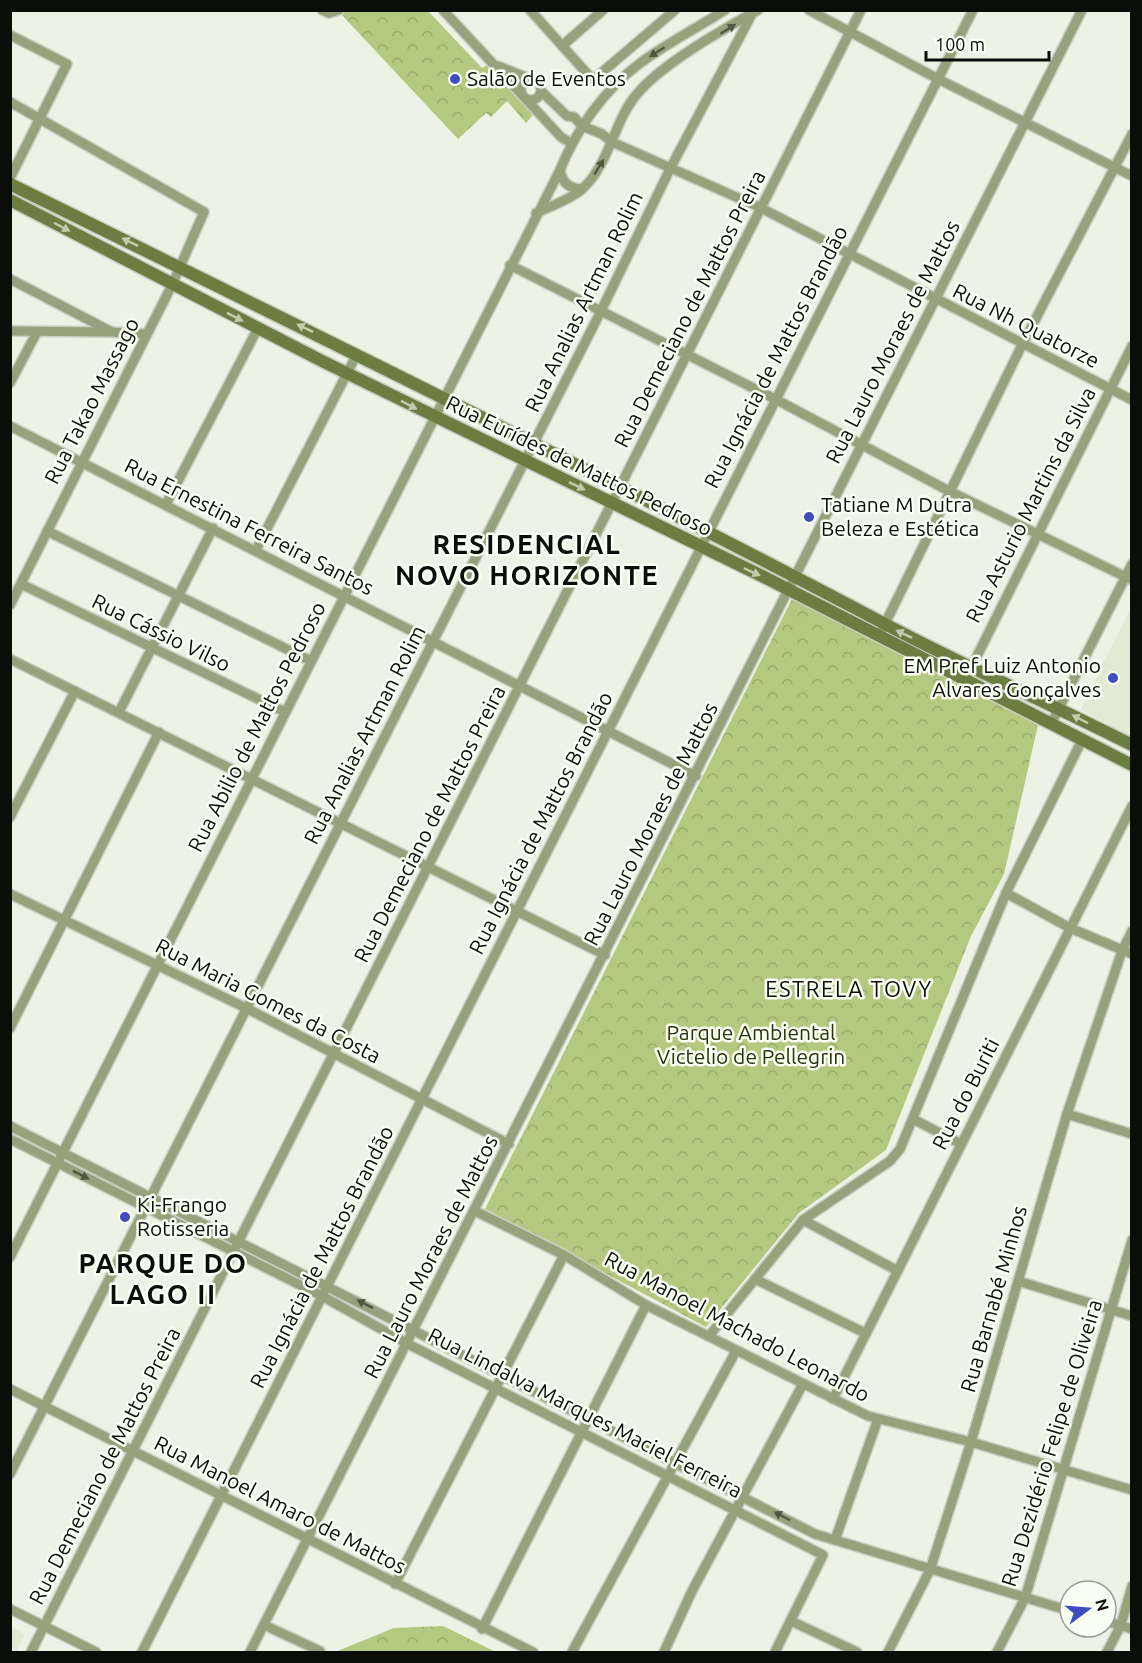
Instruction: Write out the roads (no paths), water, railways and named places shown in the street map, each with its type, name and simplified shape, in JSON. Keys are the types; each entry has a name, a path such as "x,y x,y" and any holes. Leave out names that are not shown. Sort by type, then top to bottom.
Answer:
{"street":[{"path":"322,10 337,12"},
{"path":"443,10 490,63 555,130 571,143"},
{"path":"530,10 594,80 675,10"},
{"path":"562,46 603,10"},
{"name":"Rua Abilio de Mattos Pedroso","path":"10,1257 536,213 560,170 571,143 619,81 639,64 725,10"},
{"path":"809,10 938,79 1131,176"},
{"name":"Rua Demeciano de Mattos Preira","path":"31,1653 861,10"},
{"name":"Rua Ignácia de Mattos Brandão","path":"142,1653 219,1493 322,1296 973,10"},
{"name":"Rua Lauro Moraes de Mattos","path":"250,1653 1082,10"},
{"path":"536,213 582,189 595,174 612,142 624,112 645,85 658,73 755,12"},
{"name":"Rua Analias Artman Rolim","path":"10,1474 48,1407 146,1207 601,311 671,167 755,12"},
{"path":"10,35 67,64 10,178"},
{"path":"490,63 534,80 540,86 541,91 536,98 525,97 521,92 522,85 534,80"},
{"name":"Rua Nh Quatorze","path":"541,91 567,116 574,117 582,126 602,134 612,142 761,208 1131,400"},
{"path":"10,102 40,117"},
{"path":"555,130 557,123 567,116"},
{"name":"Rua Takao Massago","path":"10,605 171,285 204,212 40,117"},
{"path":"879,636 1022,345 1131,134"},
{"path":"560,170 561,177 568,186 582,189"},
{"name":"Rua Eurídes de Mattos Pedroso","path":"10,184 444,397 795,575 885,624 1059,708 1131,746"},
{"name":"Rua Eurídes de Mattos Pedroso","path":"10,200 347,374 788,590 1131,765"},
{"path":"510,265 775,399 861,447 1035,535 1128,578"},
{"path":"10,279 111,332"},
{"path":"166,504 258,328"},
{"path":"10,331 146,334"},
{"path":"10,383 37,332"},
{"name":"Rua Asturio Martins da Silva","path":"965,680 1035,535 1131,346"},
{"path":"256,550 357,354"},
{"name":"Rua Ernestina Ferreira Santos","path":"10,426 344,594 433,643 696,776"},
{"path":"119,712 213,528"},
{"path":"47,531 311,661"},
{"path":"1051,723 1128,578 1131,564"},
{"name":"Rua Cássio Vilso","path":"21,584 285,712"},
{"path":"10,659 604,955"},
{"path":"10,817 75,691"},
{"path":"10,1028 159,732"},
{"path":"709,1336 803,1220 890,1161 900,1149 1006,893 1082,740"},
{"name":"Rua do Buriti","path":"833,1399 1131,806"},
{"path":"1006,893 1070,928 1127,952"},
{"name":"Rua Maria Gomes da Costa","path":"10,894 246,1008 508,1144"},
{"name":"Rua Barnabé Minhos","path":"888,1653 930,1570 971,1442 1067,1114 1127,952 1131,931"},
{"path":"1067,1114 1131,1134"},
{"path":"913,1119 961,1144"},
{"name":"Rua Lindalva Marques Maciel Ferreira","path":"10,1126 415,1329 502,1376 744,1496 815,1534 1058,1608"},
{"name":"Rua Lindalva Marques Maciel Ferreira","path":"10,1139 146,1207 232,1255 322,1296 495,1389 823,1555 791,1620"},
{"name":"Rua Manoel Machado Leonardo","path":"475,1211 564,1255 646,1305 833,1399 878,1419 971,1442 1131,1490"},
{"path":"803,1220 896,1270"},
{"name":"Rua Dezidério Felipe de Oliveira","path":"997,1653 1025,1598 1131,1240"},
{"path":"395,1584 564,1255"},
{"path":"755,1279 865,1333"},
{"path":"1018,1281 1131,1316"},
{"path":"482,1629 646,1305"},
{"path":"572,1653 736,1351"},
{"path":"664,1653 736,1509 803,1384"},
{"name":"Rua Manoel Amaro de Mattos","path":"10,1389 533,1653"},
{"path":"835,1540 878,1419"},
{"path":"1107,1653 1121,1625 1131,1586"},
{"path":"10,1609 96,1653"},
{"path":"775,1653 791,1620 857,1653"},
{"path":"1118,1624 1131,1629"},
{"path":"264,1625 320,1651"}],"place":[{"name":"Salão de Eventos","path":"455,79"},
{"name":"Tatiane M Dutra Beleza e Estética","path":"809,517"},
{"name":"EM Pref Luiz Antonio Alvares Gonçalves","path":"1113,678"},
{"name":"Ki-Frango Rotisseria","path":"125,1217"}],"district":[{"name":"RESIDENCIAL NOVO HORIZONTE","path":"527,560"},
{"name":"ESTRELA TOVY","path":"849,989"},
{"name":"PARQUE DO LAGO II","path":"163,1280"}],"park label":[{"name":"Parque Ambiental Victelio de Pellegrin","path":"751,1045"}]}
